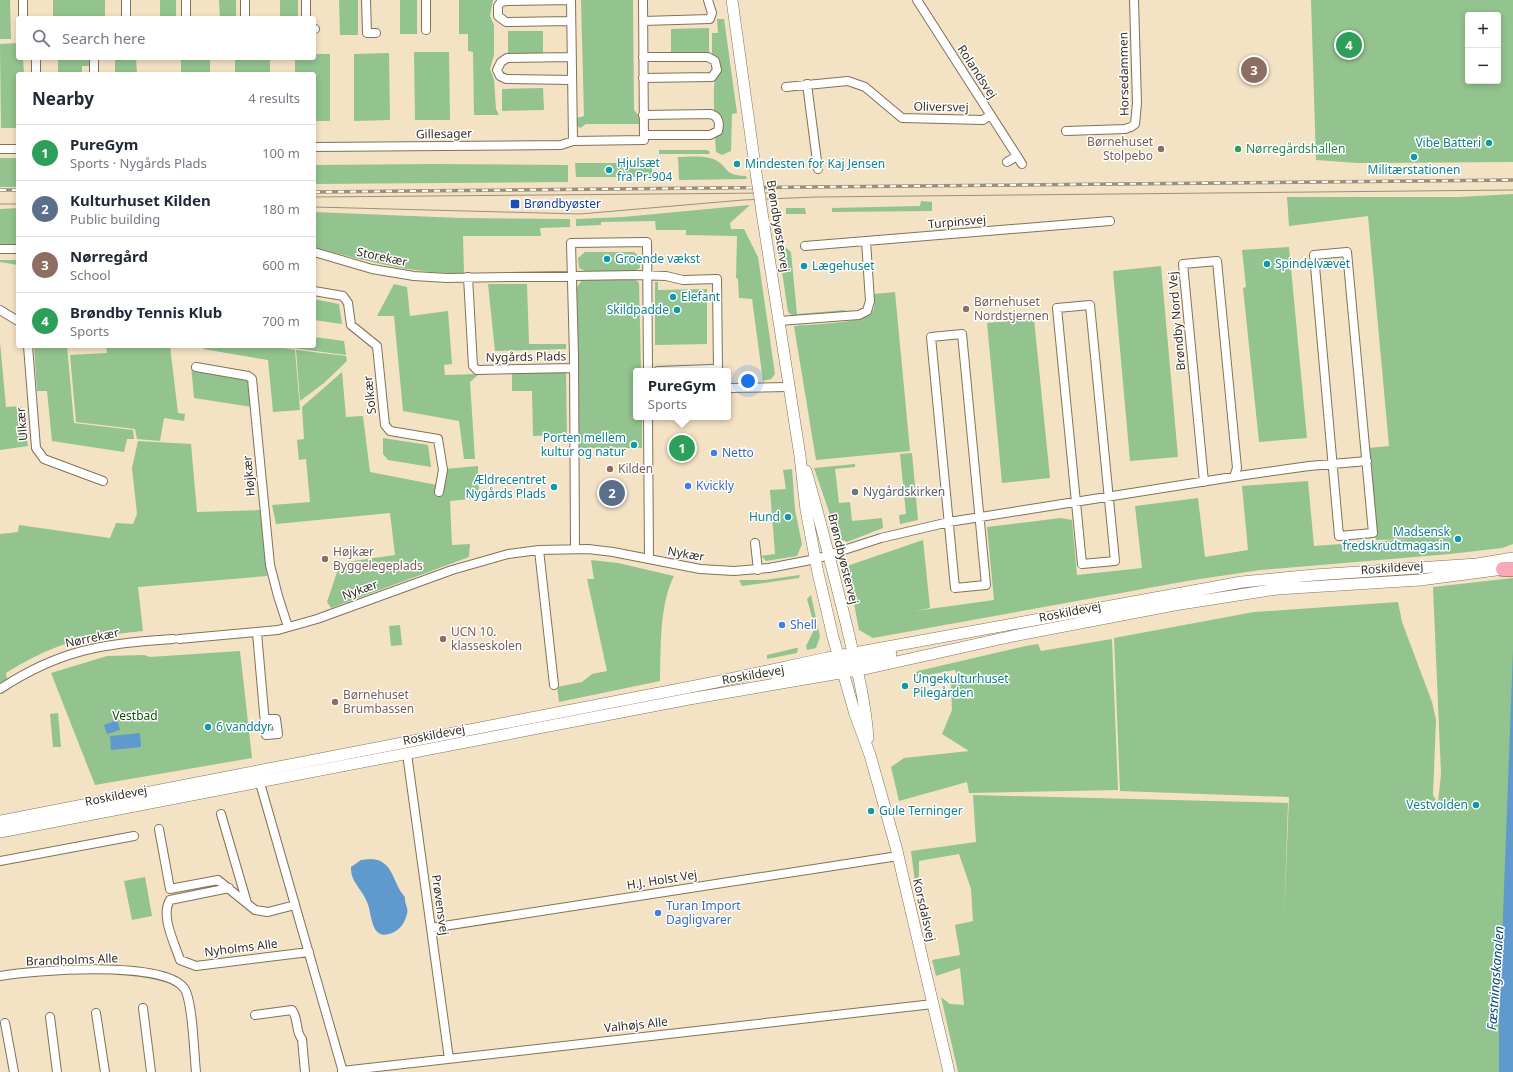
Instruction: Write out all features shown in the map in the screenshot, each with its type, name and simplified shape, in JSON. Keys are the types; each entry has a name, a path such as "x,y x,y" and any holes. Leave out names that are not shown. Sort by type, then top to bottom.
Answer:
{"main road":[{"name":"Brøndbyøstervej","path":"732,0 755,166 788,387 800,456 806,510 822,590 848,662"},
{"name":"Brøndbyøstervej","path":"800,456 829,556 848,662"},
{"name":"Roskildevej","path":"0,832 750,688 927,640 1088,609 1242,582 1314,575 1477,564 1513,558"},
{"name":"Roskildevej","path":"0,821 708,684 1013,636 1242,593 1314,586 1420,580 1510,569"},
{"name":"Korsdalsvej","path":"848,662 866,711 870,754"},
{"name":"Korsdalsvej","path":"848,662 870,754 898,856 949,1072"},
{"path":"257,771 260,783"}],"street":[{"path":"23,0 23,16"},
{"path":"126,0 126,16"},
{"path":"186,0 186,16"},
{"path":"245,0 245,16"},
{"path":"306,0 306,16"},
{"path":"366,0 367,33 376,33"},
{"path":"426,0 426,30"},
{"path":"571,21 506,22 498,16 497,11 501,2 506,1 571,0 573,141"},
{"path":"643,0 643,115 644,135 710,135 718,131 718,119 711,114 643,115"},
{"path":"643,21 710,19 712,13 708,0"},
{"name":"Rolandsvej","path":"917,0 1022,164"},
{"name":"Horsedammen","path":"1066,131 1125,129 1131,128 1135,124 1137,103 1134,0"},
{"path":"572,57 507,58 501,62 497,70 500,76 506,80 572,80"},
{"path":"643,58 708,57 715,61 717,70 712,77 643,78"},
{"path":"36,60 36,72"},
{"path":"94,60 94,72"},
{"name":"Oliversvej","path":"786,86 840,81 857,83 871,92 896,114 908,119 983,120 990,115"},
{"path":"807,84 818,169"},
{"name":"Gillesager","path":"316,147 561,145 573,141 644,140 644,135"},
{"path":"0,149 16,149"},
{"path":"1007,162 1017,156"},
{"name":"Turpinsvej","path":"805,246 1110,221"},
{"path":"779,321 859,315 867,311 870,301 866,241"},
{"name":"Nygårds Plads","path":"575,549 574,368 571,243 647,242 646,275 648,368"},
{"path":"0,249 16,249"},
{"path":"1348,252 1373,533 1339,536 1333,464 1314,255 1348,252"},
{"name":"Storekær","path":"316,253 395,273 447,278 468,277"},
{"name":"Brøndby Nord Vej","path":"1204,482 1183,264 1217,261 1236,468 1234,477"},
{"path":"468,277 646,275 666,276 684,280 717,280 715,368"},
{"name":"Nygårds Plads","path":"468,277 473,366 477,370 574,368"},
{"name":"Solkær","path":"316,291 343,296 348,303 351,325 377,346 385,425 390,431 438,439 443,470 439,492"},
{"path":"1090,305 1115,561 1082,564 1076,502 1057,308 1090,305"},
{"path":"0,310 16,320"},
{"path":"962,334 986,585 955,588 949,522 931,337 962,334"},
{"name":"Ulkær","path":"28,348 36,448 39,454 44,459 103,481"},
{"name":"Højkær","path":"196,367 248,376 252,379 270,566 288,627"},
{"path":"731,388 788,387"},
{"path":"648,420 649,559"},
{"path":"829,556 881,538 949,522 1234,477 1333,464 1367,465"},
{"path":"755,543 758,570"},
{"name":"Nykær","path":"176,639 258,633 288,627 487,558 539,550 575,549 613,552 705,570 758,570 829,556"},
{"path":"539,550 554,685"},
{"path":"258,633 265,719"},
{"name":"Nørrekær","path":"0,689 42,664 71,653 102,646 176,639"},
{"name":"Prøvensvej","path":"407,754 449,1059"},
{"path":"260,783 342,1071"},
{"path":"221,814 247,903"},
{"path":"159,829 170,889 218,880 255,910 262,912 295,905"},
{"path":"0,861 134,836"},
{"name":"H.J. Holst Vej","path":"431,928 898,856"},
{"name":"Nyholms Alle","path":"228,888 170,900 167,905 167,919 180,960 196,966 309,952"},
{"name":"Brandholms Alle","path":"0,976 34,972 104,969 143,972 169,978 179,983 188,997 196,1072"},
{"name":"Valhøjs Alle","path":"342,1071 933,1004"},
{"path":"143,1008 151,1072"},
{"path":"255,1015 292,1010 296,1015 299,1036 302,1039 305,1072"},
{"path":"96,1013 105,1072"},
{"path":"50,1017 57,1072"},
{"path":"5,1023 14,1072"}],"green space":[{"path":"0,0 10,0 11,39 0,39"},
{"path":"53,0 105,0 105,16 53,16"},
{"path":"160,0 176,0 176,16 160,16"},
{"path":"219,0 236,0 236,16 220,16"},
{"path":"280,0 298,0 298,16 280,16"},
{"path":"339,0 358,0 358,35 340,35"},
{"path":"400,0 417,0 417,34 400,34"},
{"path":"459,0 493,0 490,16 494,25 494,55 490,69 494,80 496,109 499,115 474,115 473,52 468,51 468,34 459,34"},
{"path":"581,0 633,0 634,110 640,117 640,124 586,124 580,128 576,125 577,118 584,116"},
{"path":"1311,0 1513,0 1513,162 1357,163 1316,160"},
{"path":"717,19 724,19 737,113 732,114 731,151 722,155 716,152 715,137 717,135 714,107 714,88 718,60 712,54 712,33 718,33"},
{"path":"709,28 709,53 671,54 671,29"},
{"path":"508,31 543,31 543,55 508,55"},
{"path":"16,43 16,60 23,60 24,72 16,72 16,128 1,128 0,44"},
{"path":"414,52 449,52 450,120 415,120"},
{"path":"389,53 390,120 354,121 354,54"},
{"path":"316,54 330,54 330,121 316,121 316,72 295,72 295,60 316,60"},
{"path":"58,60 90,60 90,66 82,66 82,72 58,72"},
{"path":"115,60 136,60 137,72 115,72"},
{"path":"181,60 210,60 210,72 181,72"},
{"path":"235,60 270,60 270,72 235,72"},
{"path":"543,88 544,110 502,111 502,89"},
{"path":"659,150 707,150 710,152 709,154 659,154"},
{"path":"678,157 700,157 713,159 722,164 729,172 746,176 747,179 679,180"},
{"path":"0,158 16,158 16,187 0,187"},
{"path":"575,163 652,163 652,177 576,177"},
{"path":"316,165 568,165 568,182 316,184"},
{"path":"1513,194 1513,544 1502,548 1450,554 1260,570 1187,581 873,638 859,630 847,566 923,540 930,608 915,611 994,600 987,527 1061,518 1072,520 1077,575 1142,568 1135,506 1198,498 1205,557 1248,550 1242,486 1308,481 1314,546 1410,539 1376,540 1369,448 1389,446 1368,216 1289,226 1287,197 1459,197"},
{"path":"921,201 932,202 932,211 832,212 832,208 920,206"},
{"path":"750,205 730,223 731,229 744,229 758,257 775,374 771,379 763,381 752,299 739,298 738,279 736,278 737,236 686,235 686,230 656,230 655,221 601,222 601,225 576,226 576,219 623,217"},
{"path":"16,208 16,246 0,246 0,209"},
{"path":"786,208 805,208 806,214 786,214"},
{"path":"773,210 779,211 783,245 791,252 797,314 845,310 845,312 793,316 788,312"},
{"path":"316,212 461,218 570,219 570,227 540,228 541,236 463,236 464,273 424,271 388,265 316,248"},
{"path":"1289,247 1307,438 1259,442 1243,288 1246,287 1242,250"},
{"path":"585,252 634,252 640,257 640,268 634,271 585,271 579,268 578,258"},
{"path":"0,260 16,260 16,265 0,262"},
{"path":"1161,266 1178,457 1130,461 1113,271"},
{"path":"582,280 636,280 639,283 641,368 633,368 633,420 642,420 642,448 578,448 577,287"},
{"path":"655,282 658,282 658,290 707,289 707,344 655,345"},
{"path":"394,284 407,287 410,316 448,311 452,364 444,365 445,375 479,374 470,382 475,459 464,459 459,421 403,411 394,316 377,316"},
{"path":"488,284 527,284 529,344 566,344 566,349 495,351"},
{"path":"895,292 910,451 816,460 794,326 836,323 859,319 872,312 874,305 874,294"},
{"path":"316,299 339,304 342,324 316,320"},
{"path":"1034,319 1050,478 1002,483 987,323"},
{"path":"316,337 344,341 346,355 292,348 316,348"},
{"path":"0,342 6,407 21,406 28,446 0,450"},
{"path":"34,348 67,348 74,423 133,430 134,439 127,439 124,452 52,441 47,391 37,391"},
{"path":"106,348 170,348 178,413 185,414 184,421 164,418 160,441 137,439 135,429 76,422 70,355 107,353"},
{"path":"283,348 295,350 300,410 273,412 268,360 203,349"},
{"path":"296,350 346,356 347,361 324,383 300,401"},
{"path":"191,365 249,375 252,407 194,398"},
{"path":"342,372 346,417 363,416 370,472 437,485 445,469 478,466 479,498 450,501 452,545 470,544 469,557 331,608 327,602 340,563 395,555 390,513 276,524 272,505 310,502 306,459 299,460 297,440 304,439 302,407"},
{"path":"512,373 566,373 567,435 533,436 532,391 512,391"},
{"path":"383,438 428,445 431,467 388,460 383,454"},
{"path":"138,441 191,444 197,512 260,510 267,576 138,587 143,631 82,639 48,650 6,673 7,679 0,683 0,534 18,532 19,525 110,538 116,523 133,524 137,514 132,468"},
{"path":"912,453 918,520 900,524 899,515 906,514 900,454"},
{"path":"855,464 855,467 835,469 839,503 850,502 852,521 882,518 883,528 847,542 838,538 814,468"},
{"path":"792,469 795,510 802,544 797,556 766,561 761,556 775,554 770,490 786,489 783,470"},
{"path":"591,560 618,563 674,576 669,588 663,614 660,681 559,702 557,687 582,682 592,674 607,671 587,579 594,579"},
{"path":"800,575 799,578 742,586 739,580 764,580"},
{"path":"1513,578 1513,1072 958,1072 941,997 950,1004 964,1005 960,968 936,976 932,960 960,955 955,925 973,921 971,889 959,854 919,861 919,876 915,882 911,851 976,842 973,795 1288,803 1284,920 1289,797 1120,791 1114,638 1254,612 1398,602 1402,622 1432,702 1436,720 1433,795 1438,804 1441,774 1433,587"},
{"path":"811,595 820,637 816,648 807,650 806,646 815,628 807,599"},
{"path":"400,625 402,645 391,646 389,626"},
{"path":"1112,639 1118,790 969,793 967,782 899,801 891,767 904,758 969,751 942,734 952,710 951,685 959,680 955,670 922,676 912,676 918,671 1038,644 1041,651"},
{"path":"798,648 797,653 767,659 767,655"},
{"name":"Vestbad","path":"240,651 252,758 95,785 51,673 107,656 144,655 150,657"},
{"path":"58,713 61,747 53,747 50,714"},
{"path":"145,877 152,916 132,920 124,881"}],"water":[{"path":"1513,650 1513,1072 1499,1072 1499,1022"},
{"path":"117,720 120,730 107,734 104,725"},
{"path":"140,733 141,747 111,750 110,736"},
{"path":"361,860 379,860 384,863 392,873 405,897 407,910 406,918 398,930 385,935 376,930 366,900 351,872 351,867"}],"tram line":[{"path":"316,207 580,214 743,200 816,197 1513,190"},
{"path":"316,197 769,193"},
{"path":"0,204 16,204"}],"railway":[{"path":"316,192 1513,180"},
{"path":"0,190 16,190"}],"place":[{"name":"Brøndby Tennis Klub","path":"1349,45"},
{"name":"Nørregård","path":"1254,70"},
{"name":"Vibe Batteri","path":"1489,143"},
{"name":"Børnehuset Stolpebo","path":"1161,149"},
{"name":"Nørregårdshallen","path":"1238,149"},
{"name":"Militærstationen","path":"1414,157"},
{"name":"Mindesten for Kaj Jensen","path":"737,164"},
{"name":"Hjulsæt fra Pr-904","path":"609,170"},
{"name":"Brøndbyøster","path":"515,204"},
{"name":"Groende vækst","path":"607,259"},
{"name":"Spindelvævet","path":"1267,264"},
{"name":"Lægehuset","path":"804,266"},
{"name":"Elefant","path":"673,297"},
{"name":"Børnehuset Nordstjernen","path":"966,309"},
{"name":"Skildpadde","path":"677,310"},
{"name":"Porten mellem kultur og natur","path":"634,445"},
{"name":"PureGym","path":"682,448"},
{"name":"Netto","path":"714,453"},
{"name":"Kilden","path":"610,469"},
{"name":"Kvickly","path":"688,486"},
{"name":"Ældrecentret Nygårds Plads","path":"554,487"},
{"name":"Nygårdskirken","path":"855,492"},
{"name":"Kulturhuset Kilden","path":"612,493"},
{"name":"Hund","path":"788,517"},
{"name":"Madsensk fredskrudtmagasin","path":"1458,539"},
{"name":"Højkær Byggelegeplads","path":"325,559"},
{"name":"Shell","path":"782,625"},
{"name":"UCN 10. klasseskolen","path":"443,639"},
{"name":"Ungekulturhuset Pilegården","path":"905,686"},
{"name":"Børnehuset Brumbassen","path":"335,702"},
{"name":"6 vanddyr","path":"208,727"},
{"name":"Vestvolden","path":"1476,805"},
{"name":"Gule Terninger","path":"871,811"},
{"name":"Turan Import Dagligvarer","path":"658,913"}],"water label":[{"name":"Fæstningskanalen","path":"1495,978"}]}
